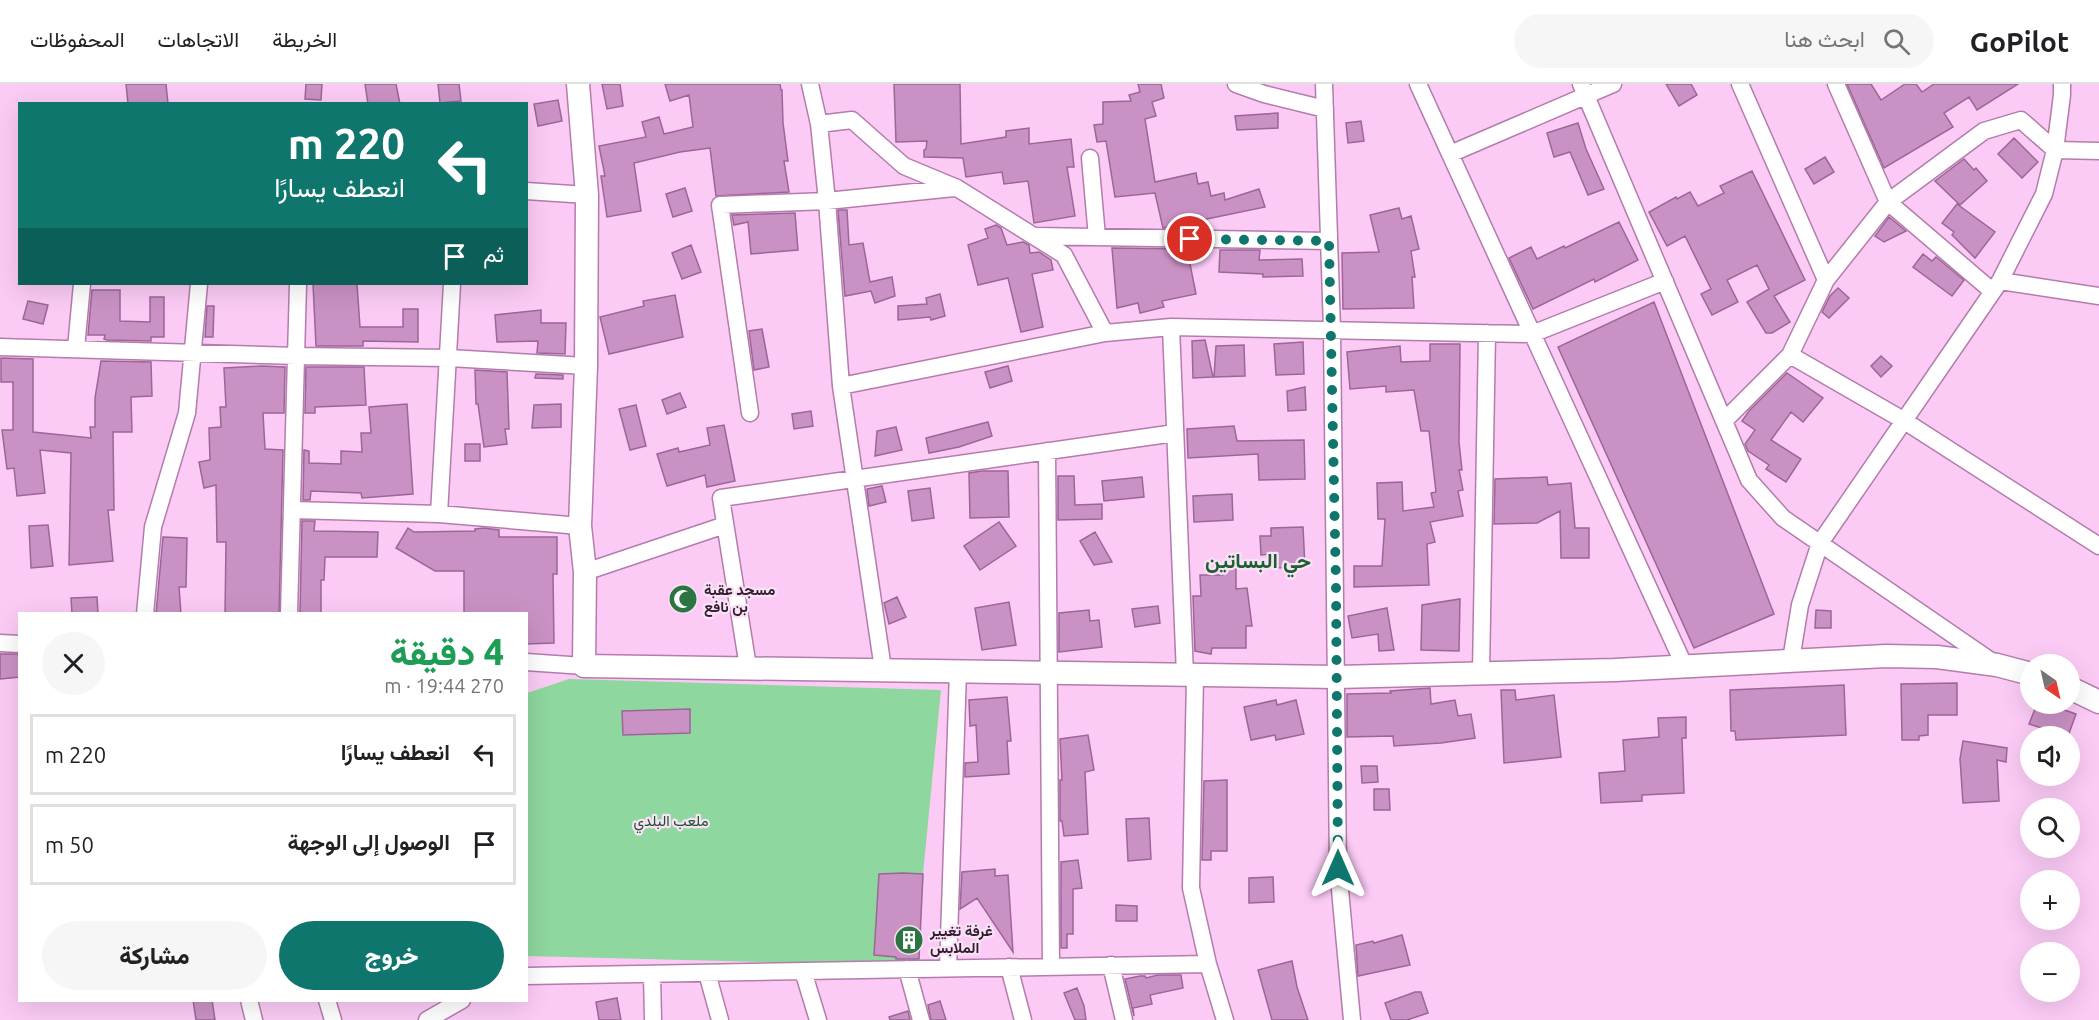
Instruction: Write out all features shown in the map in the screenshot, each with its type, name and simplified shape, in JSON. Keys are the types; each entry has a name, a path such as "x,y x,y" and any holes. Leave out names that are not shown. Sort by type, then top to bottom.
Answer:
{"street":[{"path":"578,84 587,195 586,366 580,526 585,572 584,666"},
{"path":"810,84 819,124 827,201 841,386 883,669"},
{"path":"1236,84 1264,94 1325,109"},
{"path":"1324,84 1332,330 1338,868 1352,1020"},
{"path":"1418,84 1684,665"},
{"path":"1450,154 1583,90 1612,84"},
{"path":"1740,84 1826,280"},
{"path":"1836,84 1888,202 1996,286 2099,296"},
{"path":"1791,660 1800,605 1820,543 1996,286 2044,194 2055,150 2060,88"},
{"path":"1583,90 1749,480 1783,518 1997,665"},
{"path":"819,124 852,120 904,166 957,188 1064,255 1105,333"},
{"path":"1724,421 1790,355 1826,280 1888,202 1984,131 2021,120 2055,150 2099,151"},
{"path":"1090,158 1097,237"},
{"path":"750,414 720,205 827,201 957,188"},
{"path":"528,191 587,195"},
{"path":"1034,236 1329,241"},
{"path":"841,386 1105,333 1171,327 1532,334 1665,281"},
{"path":"76,348 82,285"},
{"path":"145,612 153,527 187,413 199,285"},
{"path":"289,612 298,285"},
{"path":"439,514 452,285"},
{"path":"1171,327 1190,675 1191,888 1208,964 1225,1020"},
{"path":"1481,673 1486,333"},
{"path":"0,347 449,358 586,366"},
{"path":"1790,355 1903,420 2099,546"},
{"path":"748,667 721,498 1175,433"},
{"path":"1047,452 1051,967"},
{"path":"292,510 439,514 580,526"},
{"path":"585,572 725,525"},
{"path":"0,643 18,644"},
{"path":"528,662 584,666 1337,677 1615,670 1886,656 1937,657 1997,665 2020,672"},
{"path":"948,968 958,671"},
{"path":"2080,693 2099,702"},
{"path":"528,976 1208,964"},
{"path":"1111,965 1124,1020"},
{"path":"1009,967 1023,1020"},
{"path":"907,969 921,1020"},
{"path":"803,971 819,1020"},
{"path":"707,973 720,1020"},
{"path":"652,974 653,1020"},
{"path":"250,1002 254,1020"},
{"path":"328,1002 333,1020"},
{"path":"427,1020 456,1009"}],"green space":[{"name":"ملعب البلدي","path":"569,679 941,690 923,874 919,966 528,956 528,693"}],"building":[{"path":"126,84 166,84 168,102 128,102"},
{"path":"306,84 322,84 321,100 305,99"},
{"path":"365,84 396,84 400,102 368,102"},
{"path":"438,84 459,84 461,101 440,102"},
{"path":"602,84 620,84 623,106 607,109"},
{"path":"665,84 780,84 788,161 784,161 789,192 716,196 710,148 680,152 634,163 641,211 607,217 601,176 605,176 599,146 646,137 642,122 659,117 664,134 693,127 689,95 670,101"},
{"path":"894,84 960,84 961,144 1006,137 1006,131 1029,128 1029,144 1071,139 1074,167 1067,167 1075,216 1034,223 1028,181 1004,184 1002,172 966,177 963,158 924,157 927,141 896,142"},
{"path":"1138,84 1161,84 1164,98 1152,102 1156,116 1145,119 1155,182 1196,173 1198,184 1208,182 1211,196 1224,193 1225,200 1259,189 1265,207 1163,228 1155,193 1115,197 1106,141 1097,142 1094,125 1103,124 1103,102 1131,101 1129,95 1140,92"},
{"path":"1666,84 1691,84 1697,95 1679,106"},
{"path":"1847,84 1871,84 1881,100 1905,84 1916,84 1922,92 1934,84 2018,84 1977,110 1969,97 1944,113 1953,127 1884,168"},
{"path":"558,100 562,121 538,126 534,104"},
{"path":"1278,113 1278,128 1237,130 1235,116"},
{"path":"1361,121 1364,141 1348,143 1346,123"},
{"path":"1578,123 1586,149 1604,189 1588,195 1570,152 1554,157 1547,133"},
{"path":"2014,138 2038,162 2022,178 1998,154"},
{"path":"1825,157 1834,172 1814,184 1805,169"},
{"path":"1964,159 1987,181 1960,205 1935,181"},
{"path":"1752,171 1805,280 1774,296 1790,322 1772,333 1766,333 1747,302 1769,289 1757,265 1727,280 1738,302 1712,315 1701,294 1711,289 1685,236 1667,246 1649,212 1690,192 1698,206 1724,193 1720,186"},
{"path":"685,188 692,211 673,217 666,194"},
{"path":"1957,204 1995,232 1975,258 1952,235 1954,232 1942,223"},
{"path":"1399,208 1402,219 1411,216 1419,249 1411,251 1415,277 1412,277 1414,308 1343,309 1342,253 1379,252 1370,215"},
{"path":"838,210 847,210 849,245 863,243 870,282 892,277 895,296 875,303 871,291 845,296"},
{"path":"795,213 798,250 751,254 748,222 734,225 732,215"},
{"path":"1889,217 1906,231 1884,242 1875,236"},
{"path":"1619,222 1638,260 1533,309 1509,258 1531,247 1537,259"},
{"path":"996,225 1001,228 1007,245 1023,242 1029,245 1030,253 1039,252 1051,260 1053,270 1032,274 1043,327 1021,332 1008,278 978,285 968,245 988,238 985,229"},
{"path":"691,245 701,272 682,279 672,253"},
{"path":"1112,248 1187,249 1196,294 1162,301 1164,307 1140,313 1138,303 1117,308"},
{"path":"1220,250 1260,250 1259,260 1302,259 1303,276 1263,277 1263,274 1219,272"},
{"path":"1923,254 1932,261 1936,257 1964,280 1952,296 1913,267"},
{"path":"313,285 357,285 360,327 403,327 403,309 418,309 418,342 363,341 363,346 316,346"},
{"path":"1838,288 1849,298 1829,318 1822,312 1830,296"},
{"path":"92,290 120,290 120,321 150,322 150,297 164,297 164,337 151,337 151,341 107,340 104,339 105,335 88,335"},
{"path":"940,294 945,316 931,320 930,317 898,320 898,306 927,304 926,298"},
{"path":"675,295 683,337 609,354 600,317 644,306 643,301"},
{"path":"28,301 48,305 43,324 23,319"},
{"path":"1654,302 1774,614 1694,648 1558,347"},
{"path":"207,306 214,306 213,337 205,337"},
{"path":"541,310 541,323 566,323 565,354 537,353 538,341 497,342 495,315"},
{"path":"762,329 769,367 754,370 749,331"},
{"path":"1205,340 1213,377 1193,378 1192,341"},
{"path":"1303,342 1304,374 1276,375 1274,344"},
{"path":"1430,344 1460,344 1459,442 1462,470 1459,470 1463,490 1458,491 1463,516 1430,522 1435,542 1427,544 1429,585 1354,587 1354,566 1382,566 1385,519 1378,519 1377,483 1402,482 1403,511 1434,507 1431,493 1436,492 1429,431 1421,431 1414,390 1386,392 1386,386 1350,389 1347,352 1400,346 1401,362 1430,361"},
{"path":"1244,345 1245,376 1214,377 1216,346"},
{"path":"1881,356 1892,366 1881,377 1871,366"},
{"path":"1,358 33,359 33,432 91,438 90,427 95,427 95,398 101,361 151,362 152,396 131,397 132,432 113,432 114,510 108,510 113,561 69,565 71,453 40,450 45,493 17,496 14,468 7,469 2,430 13,430 13,382 1,382"},
{"path":"1008,366 1012,381 990,388 985,372"},
{"path":"285,367 284,413 263,413 265,449 283,450 279,612 225,612 226,542 217,542 216,485 204,488 199,462 210,460 209,428 221,427 220,407 226,407 224,368"},
{"path":"306,367 364,367 366,405 315,407 315,413 305,413"},
{"path":"475,370 507,372 509,429 505,429 507,444 484,447 478,404 476,404"},
{"path":"1787,373 1823,398 1803,422 1791,412 1771,440 1801,459 1786,482 1766,469 1769,465 1748,451 1745,444 1755,430 1742,421"},
{"path":"536,374 563,375 563,379 535,378"},
{"path":"1305,387 1306,410 1288,411 1287,391"},
{"path":"680,393 686,407 667,414 662,400"},
{"path":"407,404 413,494 362,498 361,493 311,491 310,500 303,500 304,450 309,451 309,463 341,464 341,451 362,452 361,433 371,433 369,407"},
{"path":"561,404 561,427 532,428 534,405"},
{"path":"636,405 646,446 630,450 619,409"},
{"path":"811,411 813,426 794,429 792,414"},
{"path":"988,422 992,436 959,447 929,453 926,438"},
{"path":"724,425 735,481 707,487 705,475 667,486 657,454 678,448 679,452 710,445 707,428"},
{"path":"1234,426 1237,441 1304,440 1305,479 1259,480 1258,454 1188,458 1187,429"},
{"path":"896,427 902,450 875,456 877,431"},
{"path":"465,444 480,444 480,461 465,461"},
{"path":"1008,471 1009,517 970,518 969,473"},
{"path":"1058,476 1074,476 1075,505 1102,504 1102,519 1058,520"},
{"path":"1142,477 1144,497 1104,501 1102,481"},
{"path":"1547,477 1548,485 1571,483 1575,528 1589,528 1589,558 1561,558 1560,511 1537,523 1494,524 1495,479"},
{"path":"882,486 886,502 869,506 867,489"},
{"path":"930,488 934,518 912,521 908,491"},
{"path":"1232,494 1233,520 1194,522 1193,496"},
{"path":"302,521 315,521 314,531 378,532 377,557 325,557 324,580 321,580 321,612 300,612"},
{"path":"999,522 1016,546 980,570 964,546"},
{"path":"48,525 53,566 31,568 29,526"},
{"path":"1303,527 1305,567 1273,568 1273,554 1261,555 1260,536 1271,536 1271,528"},
{"path":"408,528 414,532 475,531 475,529 484,528 499,530 499,537 557,537 557,574 553,574 554,643 528,644 528,612 464,612 464,571 435,571 396,548"},
{"path":"1095,532 1112,562 1094,565 1080,541"},
{"path":"163,537 187,538 186,587 179,587 181,612 156,612"},
{"path":"1221,568 1236,568 1236,589 1247,588 1252,626 1246,626 1246,648 1212,648 1211,654 1195,651 1193,596 1201,596 1200,575 1222,575"},
{"path":"97,597 98,612 72,612 71,598"},
{"path":"897,597 906,617 889,624 884,603"},
{"path":"1460,599 1459,651 1421,650 1422,605"},
{"path":"1009,602 1016,645 982,650 975,608"},
{"path":"1158,606 1160,623 1135,627 1132,609"},
{"path":"1387,608 1394,650 1379,651 1378,634 1352,638 1348,616"},
{"path":"1089,610 1090,621 1099,620 1102,647 1059,652 1059,613"},
{"path":"1816,610 1831,611 1831,628 1815,628"},
{"path":"0,654 18,654 18,677 0,679"},
{"path":"1957,683 1957,715 1928,715 1928,735 1919,736 1919,740 1902,740 1901,684"},
{"path":"1844,685 1846,735 1736,740 1735,731 1731,731 1730,690"},
{"path":"1430,688 1431,704 1455,700 1458,716 1471,714 1475,738 1394,746 1393,736 1347,737 1347,694 1391,693 1390,691"},
{"path":"1501,690 1515,690 1516,700 1554,695 1561,757 1504,763"},
{"path":"1007,697 1011,741 1007,741 1009,774 965,777 965,763 978,762 976,725 970,726 969,700"},
{"path":"1276,700 1277,705 1296,700 1304,734 1276,740 1275,735 1251,740 1244,707"},
{"path":"690,709 690,733 623,735 622,711"},
{"path":"2033,714 2076,714 2072,726 2029,724"},
{"path":"1686,717 1686,738 1682,738 1684,793 1642,795 1642,801 1601,803 1599,773 1625,771 1623,740 1659,737 1658,718"},
{"path":"1088,735 1094,770 1085,772 1088,834 1064,836 1062,821 1060,821 1060,780 1062,780 1060,739"},
{"path":"1963,741 2007,748 2006,762 1997,760 1999,801 1963,803 1960,759"},
{"path":"1361,766 1377,766 1378,782 1362,783"},
{"path":"1227,780 1227,851 1211,851 1211,860 1202,860 1204,781"},
{"path":"1374,789 1389,789 1390,810 1374,810"},
{"path":"1149,818 1151,859 1128,861 1126,819"},
{"path":"1078,860 1082,888 1073,889 1073,934 1067,934 1067,948 1061,948 1061,862"},
{"path":"995,869 995,876 1008,875 1013,952 977,898 960,909 962,872"},
{"path":"879,874 923,874 919,959 896,959 896,957 874,955"},
{"path":"1273,877 1274,902 1249,903 1249,878"},
{"path":"1116,905 1137,906 1137,921 1116,921"},
{"path":"1402,935 1410,965 1358,976 1356,945 1373,941 1374,943"},
{"path":"1292,961 1297,987 1308,1020 1272,1020 1258,970"},
{"path":"1181,975 1183,988 1150,995 1152,1004 1133,1008 1134,1016 1125,979"},
{"path":"1077,988 1084,1006 1086,1020 1075,1020 1064,993"},
{"path":"1421,992 1428,1013 1407,1020 1391,1020 1385,1003"},
{"path":"617,998 621,1020 599,1020 596,1002"},
{"path":"940,1001 946,1020 931,1020 928,1005"},
{"path":"193,1002 212,1002 215,1020 196,1020"},
{"path":"908,1011 910,1020 890,1020 889,1017"}],"place":[{"name":"مسجد عقبة بن نافع","path":"683,599"},
{"name":"غرفة تغيير الملابس","path":"909,940"}],"district":[{"name":"حي البساتين","path":"1258,561"}],"route":[{"path":"1190,239 1329,241 1336,585 1338,868"}]}
